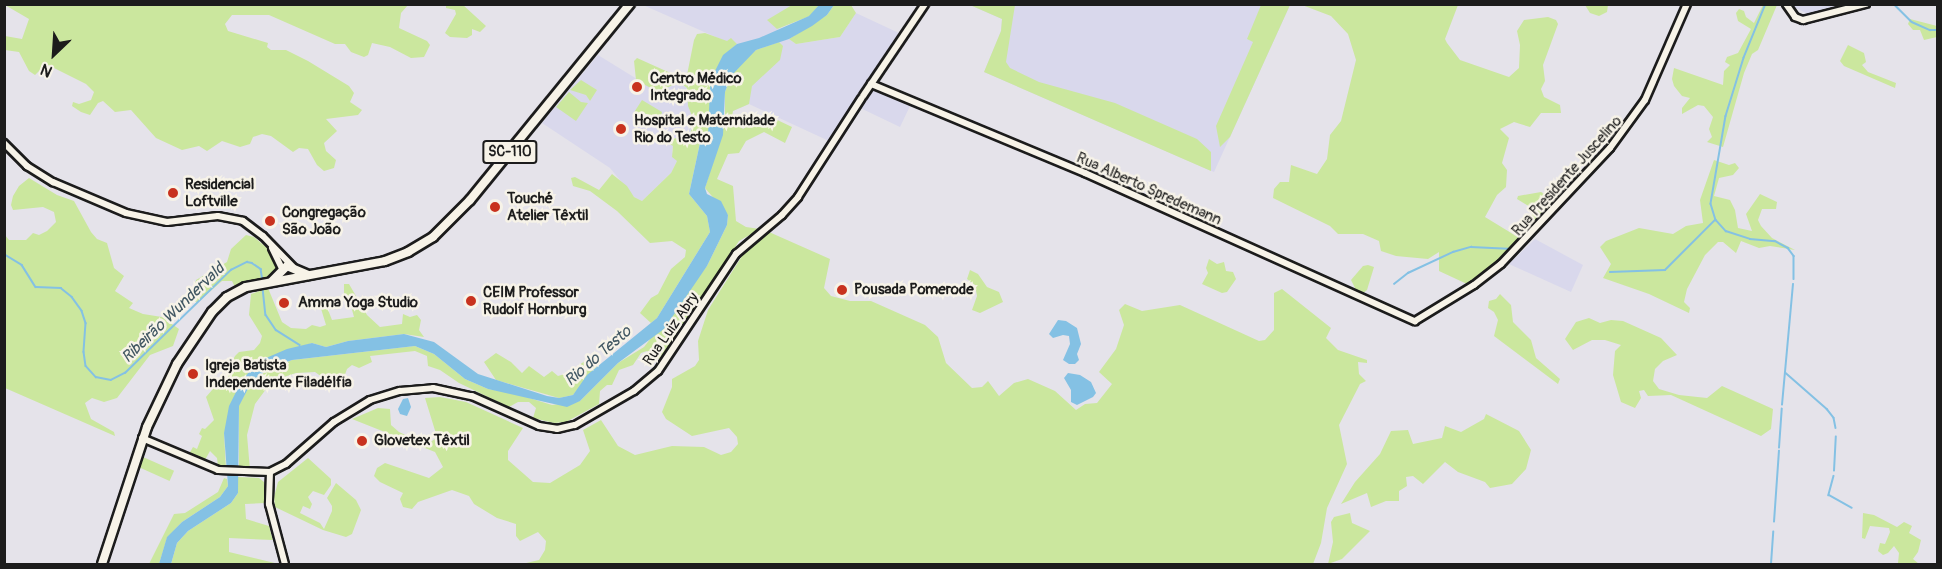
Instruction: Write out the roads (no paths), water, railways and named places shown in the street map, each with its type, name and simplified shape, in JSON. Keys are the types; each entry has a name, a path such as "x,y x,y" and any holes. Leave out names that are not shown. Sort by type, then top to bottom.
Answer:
{"main road":[{"name":"SC-110","path":"102,564 142,438 177,364 203,322 227,297 246,287 395,258 433,237 470,200 630,4"},
{"path":"294,268 295,275 290,279 284,277 283,271 287,266 294,268 309,275"},
{"name":"SC-110","path":"266,283 283,271"}],"street":[{"name":"Rua Luiz Abry","path":"270,471 294,458 346,414 370,400 390,393 433,388 453,391 472,396 531,424 557,429 583,421 627,395 658,370 743,246 775,221 798,197 925,4"},
{"name":"Rua Presidente Juscelino","path":"1415,321 1474,285 1501,264 1610,148 1645,100 1687,4"},
{"path":"1786,4 1793,15 1807,19 1866,4"},
{"name":"Rua Alberto Spredemann","path":"871,84 1085,173 1415,321"},
{"path":"4,143 39,174 97,203 157,221 218,216 234,218 249,225 268,240 294,268"},
{"path":"268,240 283,271"},
{"path":"142,438 209,468 240,473 270,471 269,504 285,564"}],"water":[{"path":"819,5 834,5 827,15 812,26 789,39 756,50 731,76 725,92 723,135 705,188 707,194 721,201 728,215 727,225 707,266 664,329 618,363 580,401 567,407 488,389 465,379 434,354 415,346 292,360 266,370 250,385 239,406 238,493 231,503 188,531 177,543 171,564 159,564 167,537 182,522 220,497 228,486 224,433 229,406 242,380 259,361 287,349 312,343 326,347 348,341 404,334 434,342 478,374 547,396 559,398 573,395 587,375 657,318 710,232 707,216 689,194 700,143 708,135 710,88 723,55 737,44 759,38 809,16"},
{"path":"1058,320 1066,321 1077,328 1081,344 1077,354 1079,360 1075,364 1069,364 1063,360 1070,344 1069,336 1053,338 1049,334"},
{"path":"1068,373 1080,375 1091,382 1096,393 1093,397 1077,405 1071,402 1071,390 1064,378"},
{"path":"408,398 411,407 407,416 400,414 398,409 403,399"}],"waterway":[{"path":"1766,4 1744,58 1726,116 1711,204 1716,220 1726,231 1750,239 1775,241 1788,248 1794,256 1794,279"},
{"path":"1894,4 1912,22 1930,30 1938,30"},
{"path":"1610,272 1665,270 1715,220"},
{"path":"1394,284 1408,273 1453,252 1471,247 1513,249"},
{"name":"Ribeirão Wundervald","path":"4,254 22,265 36,287 61,288 72,297 82,311 86,323 84,352 86,366 96,377 111,380 125,373 231,270 247,262 252,263 261,269 263,281"},
{"path":"1782,405 1793,284"},
{"name":"Ribeirão Wundervald","path":"263,288 266,315 276,330 300,345"},
{"path":"1786,373 1827,409 1834,418 1836,428"},
{"path":"1779,448 1782,409"},
{"path":"1834,471 1836,437"},
{"path":"1774,522 1779,451"},
{"path":"1834,476 1829,495 1852,508"},
{"path":"1771,564 1773,532"}],"place":[{"name":"Centro Médico Integrado","path":"637,87"},
{"name":"Hospital e Maternidade Rio do Testo","path":"621,129"},
{"name":"Residencial Loftville","path":"173,193"},
{"name":"Touché Atelier Têxtil","path":"495,207"},
{"name":"Congregação São João","path":"270,221"},
{"name":"Pousada Pomerode","path":"842,290"},
{"name":"CEIM Professor Rudolf Hornburg","path":"471,301"},
{"name":"Amma Yoga Studio","path":"284,303"},
{"name":"Igreja Batista Independente Filadélfia","path":"193,374"},
{"name":"Glovetex Têxtil","path":"362,441"}],"water label":[{"name":"Rio do Testo","path":"598,356"}]}
